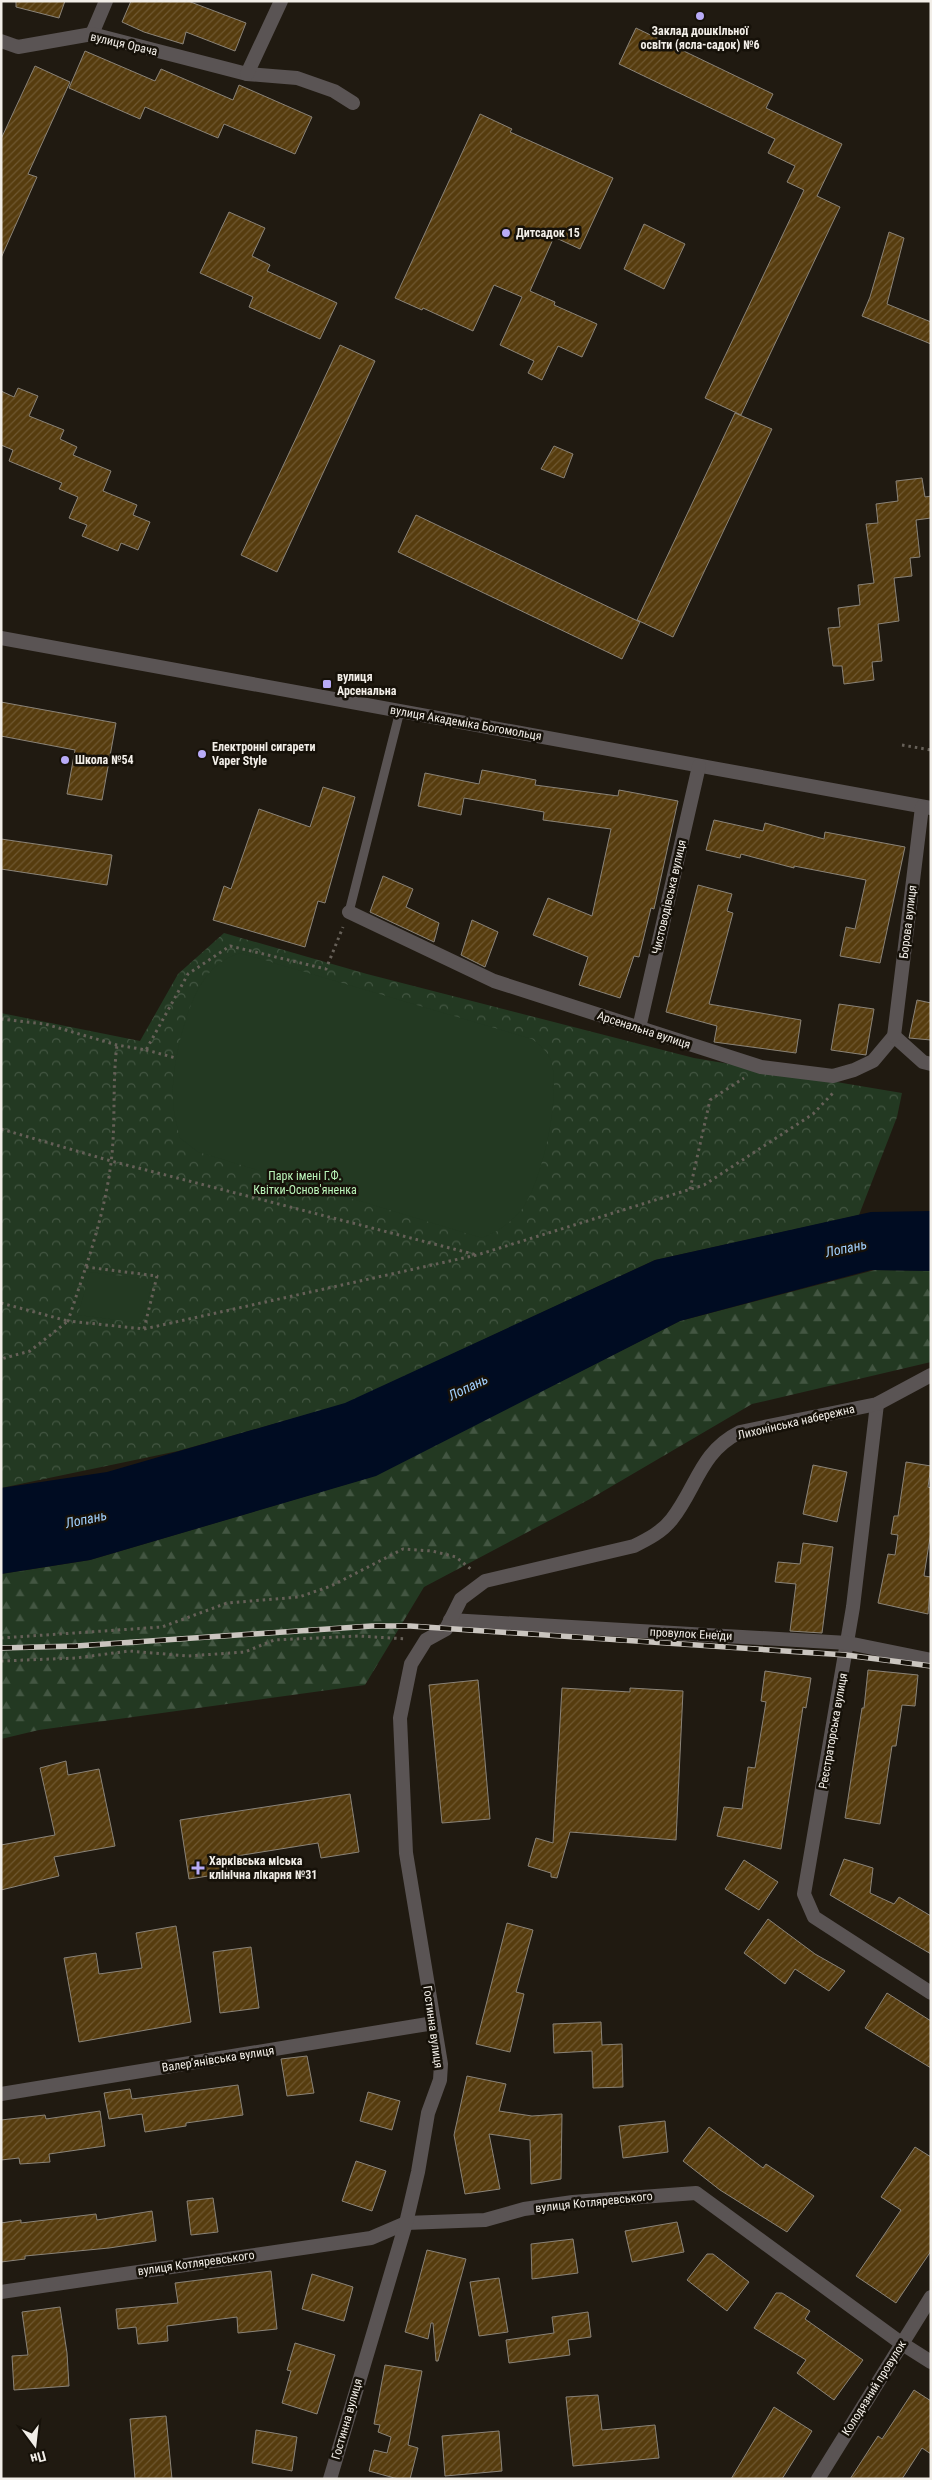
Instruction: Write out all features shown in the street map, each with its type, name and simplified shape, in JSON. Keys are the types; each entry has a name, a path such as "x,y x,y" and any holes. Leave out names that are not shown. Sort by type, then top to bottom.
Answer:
{"street":[{"path":"92,34 106,1"},
{"path":"247,74 281,1"},
{"name":"вулиця Орача","path":"1,41 18,48 92,34 247,74 297,78 334,91 353,103"},
{"name":"вулиця Академіка Богомольця","path":"1,638 926,808"},
{"name":"Чистоводівська вулиця","path":"639,1028 699,766"},
{"name":"Борова вулиця","path":"894,1036 926,808"},
{"name":"Арсенальна вулиця","path":"349,912 494,981 761,1067 833,1076 854,1070 873,1061 894,1036"},
{"path":"894,1036 923,1062 931,1064"},
{"name":"Лихонінська набережна","path":"453,1616 461,1599 485,1581 634,1546 656,1534 672,1520 710,1455 723,1440 740,1432 877,1404 931,1375"},
{"name":"Реєстраторська вулиця","path":"877,1404 848,1643 804,1894 814,1917 931,1993"},
{"name":"провулок Енеїди","path":"453,1616 848,1643 931,1660"},
{"name":"Гостинна вулиця","path":"330,2479 406,2223 418,2172 428,2113 440,2080 441,2064 406,1853 400,1718 411,1664 426,1640 446,1629 453,1616"},
{"name":"Валер’янівська вулиця","path":"1,2094 434,2024"},
{"name":"вулиця Котляревського","path":"1,2292 370,2238 406,2223 485,2220 524,2209 573,2202 696,2192 901,2343 931,2362"},
{"name":"Колодязний провулок","path":"818,2479 931,2297"}],"lane":[{"path":"349,912 400,711"}],"path":[{"path":"902,745 931,750"},
{"path":"146,1050 188,974 230,946 326,969 349,912"},
{"path":"1,1019 44,1024 176,1058"},
{"path":"1,1359 30,1351 68,1321 99,1225 111,1161 114,1071 117,1044"},
{"path":"690,1189 710,1100 761,1067"},
{"path":"1,1303 68,1321 144,1330 477,1255 704,1184 814,1114 834,1092"},
{"path":"1,1129 111,1161 477,1255"},
{"path":"86,1267 158,1276 144,1330"},
{"path":"1,1638 162,1626 227,1604 299,1597 331,1586 403,1549 432,1551 456,1557 485,1581"},
{"path":"1,1661 76,1658 130,1651 188,1656 244,1652 274,1640 359,1636 426,1640"}],"green space":[{"name":"Парк імені Г.Ф. Квітки-Основ'яненка","path":"224,933 367,974 694,1058 902,1093 897,1117 859,1215 655,1260 345,1404 178,1451 1,1488 1,1013 140,1041 178,974"},
{"path":"240,953 532,1039 542,1048 550,1058 553,1072 552,1113 537,1179 518,1214 504,1226 482,1238 198,1152 180,1138 175,1118 173,1085 178,1050 188,1013 202,982 211,971 224,960"},
{"path":"875,1270 931,1271 931,1362 752,1404 590,1499 424,1587 365,1685 39,1730 1,1739 1,1574 90,1560 371,1477 680,1321"},
{"path":"90,1272 153,1280 142,1323 78,1315"}],"water":[{"name":"Лопань","path":"931,1211 931,1271 871,1270 680,1321 376,1476 90,1560 1,1574 1,1488 107,1472 345,1403 655,1260 871,1212"}],"building":[{"path":"16,1 65,1 59,18 16,7"},
{"path":"131,1 188,1 246,23 235,51 186,32 183,44 144,32 122,22"},
{"path":"636,28 773,94 766,108 842,144 817,196 840,207 741,415 705,398 804,190 787,182 795,166 768,153 775,139 619,64"},
{"path":"85,51 155,81 161,69 233,100 239,85 312,117 295,154 224,124 218,138 145,107 140,119 69,88"},
{"path":"35,66 70,82 28,174 37,177 1,258 1,139"},
{"name":"Дитсадок 15","path":"480,114 512,129 510,132 613,178 580,249 554,237 530,291 555,302 554,305 597,324 582,357 558,346 542,380 528,373 534,361 500,345 522,297 494,285 473,331 423,308 422,310 395,298"},
{"path":"229,212 265,228 252,256 270,265 267,271 337,303 320,339 249,307 253,297 200,273"},
{"path":"644,224 685,244 664,289 624,269"},
{"path":"889,232 904,238 887,304 931,322 931,344 862,316 870,297"},
{"path":"340,345 375,361 277,572 241,555"},
{"path":"18,388 38,396 29,416 64,430 60,439 77,447 73,455 111,471 103,491 137,505 133,515 150,522 138,550 121,543 118,551 82,536 87,525 69,518 78,497 59,489 62,483 9,461 13,450 1,445 1,391 14,397"},
{"path":"735,413 772,429 673,637 637,620"},
{"path":"554,446 573,454 564,478 541,469"},
{"path":"922,478 925,497 931,496 931,518 916,520 920,557 910,558 912,576 894,578 899,621 878,624 882,661 872,662 874,680 844,684 842,666 833,666 828,628 840,627 838,608 860,605 858,585 874,583 866,524 878,523 876,504 898,501 896,481"},
{"path":"416,515 640,622 622,659 398,552"},
{"path":"1,702 116,723 102,800 67,794 75,750 1,736"},
{"path":"482,770 536,780 535,785 618,796 619,790 678,801 654,909 651,908 639,957 634,956 620,998 579,985 588,957 533,935 548,898 592,916 611,829 543,820 544,812 464,798 461,815 418,806 425,773 479,784"},
{"path":"323,787 355,797 325,903 318,901 305,947 213,920 224,886 231,889 259,809 310,827"},
{"path":"714,820 763,831 765,823 824,839 825,832 905,847 880,963 840,956 846,927 855,929 866,880 794,866 794,868 741,854 740,858 706,850"},
{"path":"1,839 112,855 107,885 1,869"},
{"path":"383,876 413,889 406,907 439,923 434,942 370,912"},
{"path":"698,885 732,894 727,911 733,913 709,1004 801,1020 796,1053 714,1042 717,1026 666,1012"},
{"path":"472,920 498,932 485,967 461,955"},
{"path":"917,1000 931,1003 931,1040 909,1038"},
{"path":"839,1004 874,1009 866,1055 831,1050"},
{"path":"906,1462 931,1466 928,1487 931,1488 931,1531 924,1576 931,1577 928,1614 878,1603 888,1554 895,1555 898,1535 891,1534 894,1516 898,1516"},
{"path":"813,1465 847,1472 837,1522 803,1514"},
{"path":"803,1543 833,1547 822,1633 790,1631 796,1584 775,1582 778,1562 800,1564"},
{"path":"868,1670 918,1675 915,1706 902,1705 896,1746 892,1746 880,1824 845,1818 862,1708 864,1708"},
{"path":"765,1671 811,1678 806,1708 803,1707 781,1849 717,1836 724,1807 742,1809 748,1767 755,1768 766,1702 761,1701"},
{"path":"478,1680 490,1819 442,1823 429,1685"},
{"path":"562,1688 630,1692 630,1688 683,1691 676,1840 570,1832 557,1878 551,1877 551,1873 528,1866 536,1838 553,1843"},
{"path":"66,1761 68,1775 99,1769 115,1846 54,1857 59,1876 1,1890 1,1845 55,1835 40,1768"},
{"path":"350,1794 359,1852 321,1858 318,1843 224,1858 227,1873 189,1879 180,1820"},
{"path":"844,1859 873,1868 870,1893 894,1904 899,1897 931,1916 931,1954 830,1895"},
{"path":"744,1860 778,1882 759,1910 725,1889"},
{"path":"768,1919 815,1954 845,1971 829,1991 795,1969 785,1984 744,1953"},
{"path":"507,1923 533,1930 516,1992 524,1994 510,2052 476,2044"},
{"path":"176,1926 191,2022 79,2042 64,1958 96,1953 99,1974 142,1968 136,1933"},
{"path":"251,1947 259,2008 220,2013 213,1952"},
{"path":"887,1993 931,2021 931,2068 865,2028"},
{"path":"601,2022 602,2045 622,2044 623,2087 593,2088 592,2051 554,2053 553,2024"},
{"path":"307,2056 314,2093 287,2096 281,2059"},
{"path":"467,2076 506,2084 499,2111 532,2116 562,2114 561,2179 531,2184 530,2140 489,2134 500,2189 465,2194 454,2135"},
{"path":"238,2085 243,2115 186,2123 186,2126 145,2132 142,2114 109,2119 104,2093 130,2089 132,2099"},
{"path":"368,2092 400,2101 392,2130 360,2121"},
{"path":"100,2111 105,2146 49,2154 50,2162 20,2164 19,2158 1,2160 1,2120 45,2115 46,2119"},
{"path":"665,2121 668,2152 623,2158 619,2126"},
{"path":"709,2127 763,2168 766,2164 814,2196 787,2232 720,2190 683,2161"},
{"path":"915,2147 931,2157 931,2251 896,2303 856,2276 901,2210 881,2197"},
{"path":"356,2161 386,2171 372,2211 342,2201"},
{"path":"213,2198 218,2232 191,2235 187,2201"},
{"path":"152,2211 156,2241 109,2248 25,2256 25,2259 1,2262 1,2223 21,2220 21,2223 96,2214 97,2220"},
{"path":"677,2222 684,2252 632,2262 625,2231"},
{"path":"573,2239 578,2273 532,2279 531,2244"},
{"path":"427,2250 466,2259 438,2361 436,2361 433,2323 431,2323 428,2339 405,2332"},
{"path":"707,2254 713,2254 749,2282 727,2311 687,2280"},
{"path":"271,2271 277,2329 238,2333 237,2317 167,2326 168,2341 138,2344 136,2327 118,2329 116,2309 178,2303 175,2283"},
{"path":"312,2274 353,2287 344,2321 302,2309"},
{"path":"499,2278 508,2332 479,2336 470,2282"},
{"path":"776,2293 782,2293 810,2311 805,2319 863,2360 834,2400 797,2373 806,2360 754,2328"},
{"path":"60,2307 67,2353 69,2386 14,2390 12,2356 28,2355 22,2312"},
{"path":"588,2312 591,2337 568,2340 570,2355 509,2363 506,2340 554,2333 552,2317"},
{"path":"295,2343 335,2355 317,2414 282,2403 291,2371 287,2370"},
{"path":"385,2365 422,2371 408,2445 418,2448 410,2479 398,2479 369,2471 374,2450 387,2453 391,2437 378,2432 380,2425 374,2424"},
{"path":"914,2390 931,2401 931,2454 922,2448 902,2479 850,2479 878,2436 882,2439"},
{"path":"598,2395 602,2430 655,2425 659,2458 573,2466 566,2397"},
{"path":"774,2407 812,2431 782,2479 731,2479"},
{"path":"166,2416 172,2479 135,2479 130,2419"},
{"path":"256,2430 297,2437 292,2471 252,2463"},
{"path":"499,2431 502,2471 445,2476 442,2436"}],"railway":[{"path":"1,1648 76,1646 372,1626 410,1626 846,1655 931,1666"}],"place":[{"name":"Заклад дошкільної освіти (ясла-садок) №6","path":"700,16"},
{"name":"Дитсадок 15","path":"506,233"},
{"name":"вулиця Арсенальна","path":"327,684"},
{"name":"Електронні сигарети Vaper Style","path":"202,754"},
{"name":"Школа №54","path":"65,760"},
{"name":"Харківська міська клінічна лікарня №31","path":"198,1868"}]}
